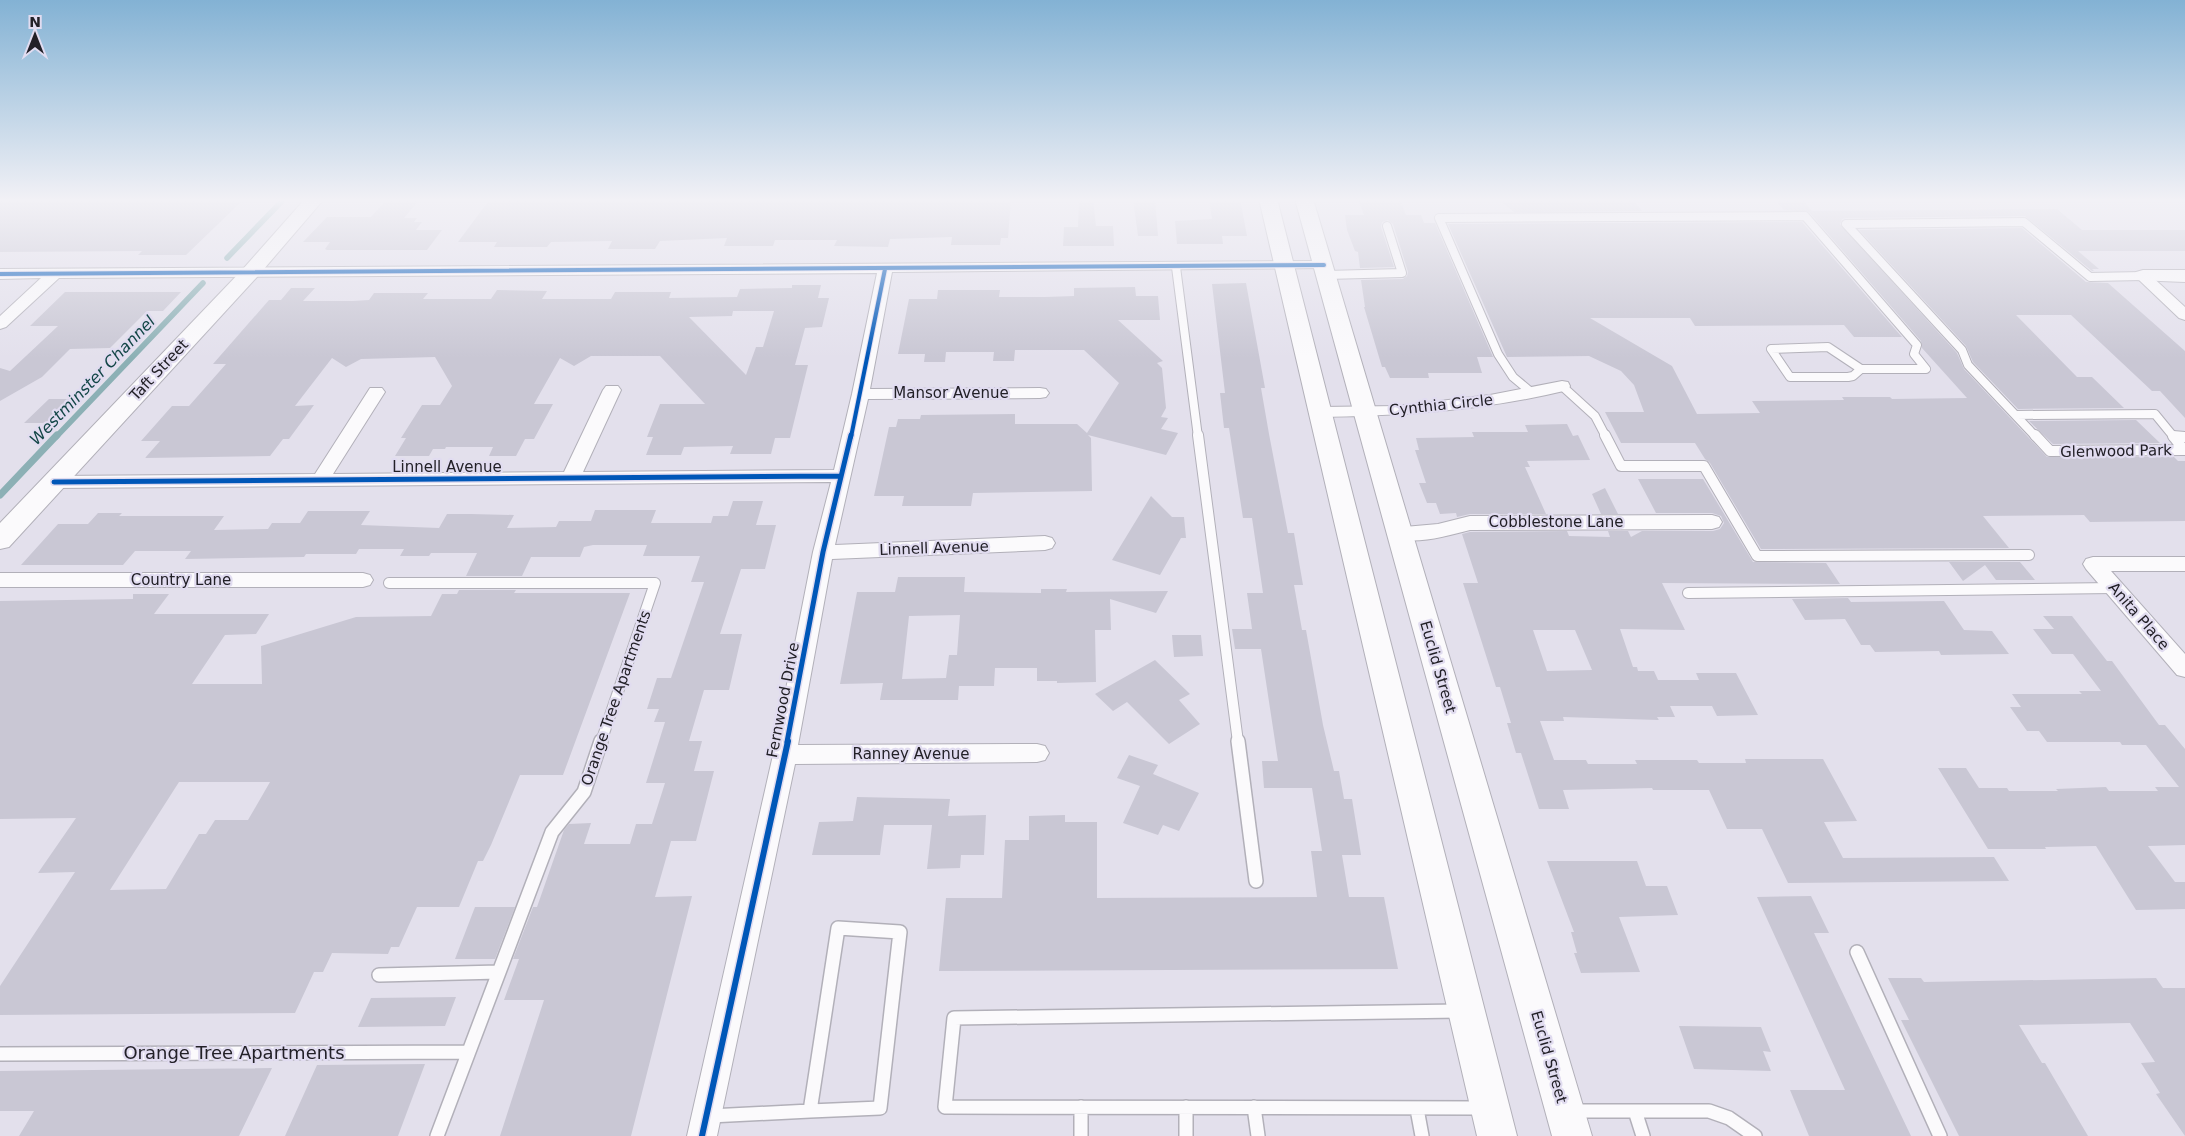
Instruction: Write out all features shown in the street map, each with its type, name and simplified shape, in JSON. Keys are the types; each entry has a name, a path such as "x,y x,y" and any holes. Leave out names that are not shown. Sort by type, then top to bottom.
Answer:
{"main road":[{"name":"Taft Street","path":"0,540 268,252"},
{"path":"1281,252 1493,1122"},
{"name":"Euclid Street","path":"1320,252 1568,1124"},
{"path":"2143,276 2185,276"}],"street":[{"path":"0,274 1176,266 1284,266 1325,270"},
{"name":"Fernwood Drive","path":"704,1126 785,755 823,552 861,394 885,269"},
{"path":"0,324 55,274"},
{"path":"2143,276 2185,315"},
{"name":"Cynthia Circle","path":"1320,412 1407,410 1490,400 1562,386"},
{"path":"570,479 612,390"},
{"path":"320,480 376,392"},
{"name":"Mansor Avenue","path":"861,394 1040,393"},
{"name":"Linnell Avenue","path":"54,482 840,476"},
{"name":"Cobblestone Lane","path":"1400,533 1438,531 1470,523 1712,522"},
{"name":"Linnell Avenue","path":"823,552 1045,543"},
{"name":"Anita Place","path":"2185,564 2093,564 2185,669"},
{"name":"Country Lane","path":"0,580 363,580"},
{"name":"Ranney Avenue","path":"785,755 1037,753"}],"lane":[{"path":"1325,270 1402,273 1395,252"},
{"path":"1454,252 1498,354 1514,377 1531,392"},
{"path":"1836,252 1917,345 1914,354 1926,369 1861,369 1828,347 1771,348 1790,377 1848,377 1853,376 1861,369"},
{"name":"Glenwood Park","path":"1872,252 1962,350 1968,365 2016,416 2050,451 2184,450 2155,414 2016,416"},
{"name":"Glenwood Park","path":"2060,252 2090,277 2143,276"},
{"path":"1176,266 1256,881"},
{"path":"1562,386 1595,416 1621,466 1704,466 1757,556 2029,555"},
{"name":"Glenwood Park","path":"2173,436 2185,437"},
{"name":"Orange Tree Apartments","path":"389,583 655,583 584,792 552,832 438,1136"},
{"path":"1688,593 2114,588"},
{"path":"704,1126 810,1112 880,1108 900,932 838,928 810,1112"},
{"path":"1857,952 1940,1136"},
{"path":"379,975 499,972"},
{"path":"1466,1010 954,1018 945,1107 1417,1109 1493,1122"},
{"name":"Orange Tree Apartments","path":"0,1054 468,1052"},
{"path":"1081,1107 1081,1136"},
{"path":"1186,1107 1186,1136"},
{"path":"1254,1107 1258,1136"},
{"path":"1417,1109 1422,1136"},
{"path":"1635,1111 1643,1136"},
{"path":"1568,1124 1635,1111 1709,1111 1728,1118 1755,1136"}],"building":[{"path":"141,252 189,252 186,255 138,255"},
{"path":"1358,252 1389,252 1394,267 1360,268"},
{"path":"1402,252 1448,252 1493,357 1477,357 1482,373 1428,373 1429,378 1390,378 1385,367 1382,367 1364,307 1361,280 1403,279 1407,276 1408,272"},
{"path":"1460,252 1828,252 1902,337 1854,337 1844,325 1695,326 1690,318 1590,318 1672,366 1697,414 1760,413 1752,401 1844,400 1842,397 1890,397 1892,399 1967,398 1922,348 1921,341 1844,252 1865,252 1957,353 1964,369 2047,457 2174,457 2178,461 2185,461 2185,521 2090,522 2084,515 1983,516 2009,548 1761,549 1710,463 1705,459 1695,443 1621,443 1605,412 1644,412 1634,385 1621,371 1589,356 1507,357"},
{"path":"1879,252 2050,252 2086,282 2108,283 2185,351 2185,418 2160,391 2152,391 2071,315 2016,315 2077,377 2092,377 2124,408 2018,409 1973,362 1966,346"},
{"path":"2069,252 2079,252 2099,269 2092,269 2094,271"},
{"path":"1246,283 1265,388 1261,388 1269,434 1288,533 1294,533 1303,585 1294,585 1302,630 1306,630 1323,725 1334,771 1339,771 1344,799 1352,799 1361,855 1342,855 1349,897 1384,897 1398,969 939,971 946,898 1002,898 1005,840 1029,840 1029,816 1065,815 1065,822 1097,822 1097,898 1317,897 1311,851 1322,851 1312,788 1264,788 1262,761 1278,761 1261,649 1235,649 1232,629 1252,629 1247,593 1263,593 1252,518 1243,518 1229,428 1224,428 1220,393 1225,393 1212,284"},
{"path":"792,285 821,285 818,298 829,298 822,327 805,328 795,365 808,365 790,438 775,438 771,454 730,454 733,446 684,447 681,455 646,455 653,437 647,437 660,404 705,404 660,356 591,356 574,366 560,358 534,404 553,404 534,439 525,439 516,456 489,456 493,447 446,447 445,449 433,449 429,456 395,456 406,438 401,438 422,405 440,405 452,386 435,357 361,359 346,367 332,358 295,406 314,405 289,439 283,439 270,456 145,458 160,441 141,441 172,406 189,406 226,364 213,364 269,300 281,300 291,288 315,288 303,301 353,301 369,300 374,293 428,293 423,299 491,299 497,290 547,291 542,299 611,299 615,292 671,292 669,298 737,297 740,289 792,288","holes":["733,311 774,311 763,347 756,347 746,375 689,317 732,316"]},
{"path":"1135,287 1136,296 1158,296 1160,320 1118,320 1163,361 1157,363 1162,368 1166,408 1161,417 1168,418 1161,429 1178,433 1166,455 1088,435 1091,438 1092,491 973,493 971,506 902,506 904,496 874,496 889,427 896,427 898,419 920,419 921,415 1015,414 1015,424 1077,424 1087,433 1119,383 1084,350 1015,350 1014,361 993,361 994,352 946,352 945,362 924,362 925,354 898,354 909,299 937,299 938,290 1000,290 999,297 1045,297 1074,296 1074,288"},
{"path":"65,292 181,292 163,311 147,311 110,348 70,349 42,377 0,401 0,368 10,371 58,326 30,326"},
{"path":"49,399 77,399 53,423 24,423"},
{"path":"2136,420 2160,443 2053,444 2029,421"},
{"path":"1567,424 1573,436 1578,435 1590,460 1527,461 1530,467 1525,467 1546,514 1470,514 1457,517 1456,513 1440,514 1436,503 1427,503 1419,483 1426,483 1415,450 1419,450 1416,438 1474,437 1472,432 1528,432 1525,425"},
{"path":"1638,479 1703,479 1753,562 1826,563 1840,584 1662,583 1685,630 1620,629 1633,667 1637,667 1638,671 1654,671 1658,680 1699,680 1696,673 1736,673 1758,715 1717,716 1712,706 1670,706 1675,717 1657,717 1659,720 1563,717 1564,721 1540,721 1554,760 1586,760 1588,764 1637,764 1635,760 1697,760 1699,763 1746,763 1745,759 1823,759 1857,821 1824,822 1843,858 1994,857 2009,881 1788,883 1762,829 1727,829 1709,790 1653,790 1652,788 1563,790 1569,809 1539,809 1521,753 1516,753 1507,723 1511,723 1500,687 1496,687 1463,583 1478,583 1462,534 1470,532 1567,531 1569,536 1610,537 1608,531 1628,531 1631,537 1642,531 1713,531 1720,529 1724,523 1721,516 1712,513 1656,513","holes":["1533,630 1575,630 1592,670 1547,671"]},
{"path":"1605,488 1618,514 1601,514 1592,494"},
{"path":"1151,496 1172,517 1184,517 1186,538 1181,538 1160,575 1112,560"},
{"path":"733,501 763,501 756,525 776,525 765,569 741,569 720,634 742,634 729,690 704,690 689,741 702,741 694,771 714,771 696,841 671,841 655,897 692,896 631,1136 500,1136 544,1000 504,1000 519,959 513,959 533,907 537,907 564,830 569,824 591,823 584,844 630,844 636,824 652,824 665,783 646,783 665,722 654,722 659,709 647,709 657,678 671,678 704,582 691,582 700,556 643,556 647,545 593,545 584,547 580,557 531,557 522,576 466,576 477,553 431,553 429,556 400,556 404,549 359,549 356,554 306,554 304,557 185,559 191,551 135,551 123,565 21,565 58,524 88,524 98,513 122,513 119,516 224,516 214,530 268,529 272,523 300,523 308,511 370,511 361,525 439,528 447,514 514,515 507,528 556,527 559,521 591,521 595,510 656,510 651,523 711,523 713,516 728,516"},
{"path":"1949,562 2020,562 2035,580 1996,580 1985,565 1963,581"},
{"path":"898,577 965,577 964,592 1041,593 1041,589 1067,589 1066,592 1168,591 1156,613 1110,599 1111,630 1095,630 1096,682 1057,683 1057,681 1037,681 1037,668 995,668 994,686 959,686 958,700 880,700 883,683 840,684 857,592 895,592","holes":["960,615 957,655 949,655 946,678 902,679 909,616"]},
{"path":"459,590 516,590 514,593 630,593 563,775 520,775 491,845 483,861 478,861 459,907 417,907 399,947 391,947 388,954 332,953 323,972 314,972 295,1013 0,1015 0,986 75,872 38,873 76,818 0,819 0,601 133,599 133,594 169,594 154,614 269,614 256,634 225,635 192,684 262,684 261,646 356,617 431,616 442,594 457,594","holes":["179,782 270,782 248,820 215,820 206,834 199,834 166,889 110,890"]},
{"path":"1848,598 1851,602 1944,601 1964,630 1992,631 2009,654 1941,655 1939,651 1875,652 1870,645 1861,645 1845,619 1805,620 1792,599"},
{"path":"2043,616 2072,616 2107,661 2112,661 2159,725 2165,725 2185,749 2185,845 2148,846 2175,882 2185,882 2185,909 2136,910 2096,846 2045,847 2046,849 1988,849 1938,768 1966,768 1979,788 2007,788 2009,791 2058,791 2056,789 2106,787 2109,791 2158,791 2155,787 2179,787 2146,745 2122,745 2120,742 2047,742 2039,731 2027,731 2010,707 2021,707 2012,694 2082,694 2079,691 2101,691 2073,654 2052,654 2033,629 2054,629"},
{"path":"1172,635 1201,635 1203,656 1174,657"},
{"path":"1155,660 1190,694 1179,700 1200,724 1169,744 1127,702 1113,711 1095,694"},
{"path":"1129,755 1158,765 1153,774 1199,793 1179,831 1163,825 1158,835 1123,823 1140,786 1117,778"},
{"path":"857,797 950,799 948,816 986,815 984,855 961,855 960,868 927,869 932,825 884,825 880,855 812,855 819,822 853,821"},
{"path":"1547,861 1637,861 1646,886 1667,886 1678,915 1619,917 1640,972 1581,973 1574,953 1577,953 1571,932 1574,932"},
{"path":"1811,896 1829,933 1814,933 1911,1136 1809,1136 1790,1090 1845,1090 1757,897"},
{"path":"475,907 515,907 495,959 455,959"},
{"path":"1888,978 1921,978 1924,982 2156,978 2163,988 2185,988 2185,1136 2156,1094 2160,1093 2141,1063 2155,1062 2130,1023 2019,1025 2042,1063 2045,1063 2088,1136 1959,1136 1901,1020 1909,1020"},
{"path":"456,997 445,1026 358,1027 371,998"},
{"path":"1679,1026 1761,1027 1771,1052 1763,1051 1771,1071 1694,1069"},
{"path":"425,1064 398,1136 285,1136 317,1065"},
{"path":"272,1068 239,1136 19,1136 34,1111 0,1111 0,1071"}],"waterway":[{"name":"Westminster Channel","path":"227,258 233,252"},
{"name":"Westminster Channel","path":"56,437 203,283"},
{"name":"Westminster Channel","path":"0,495 57,435"}],"cycle path":[{"path":"0,274 1324,265"},
{"path":"702,1136 785,755 823,552 861,394 885,269"},
{"path":"54,482 840,476"}]}
